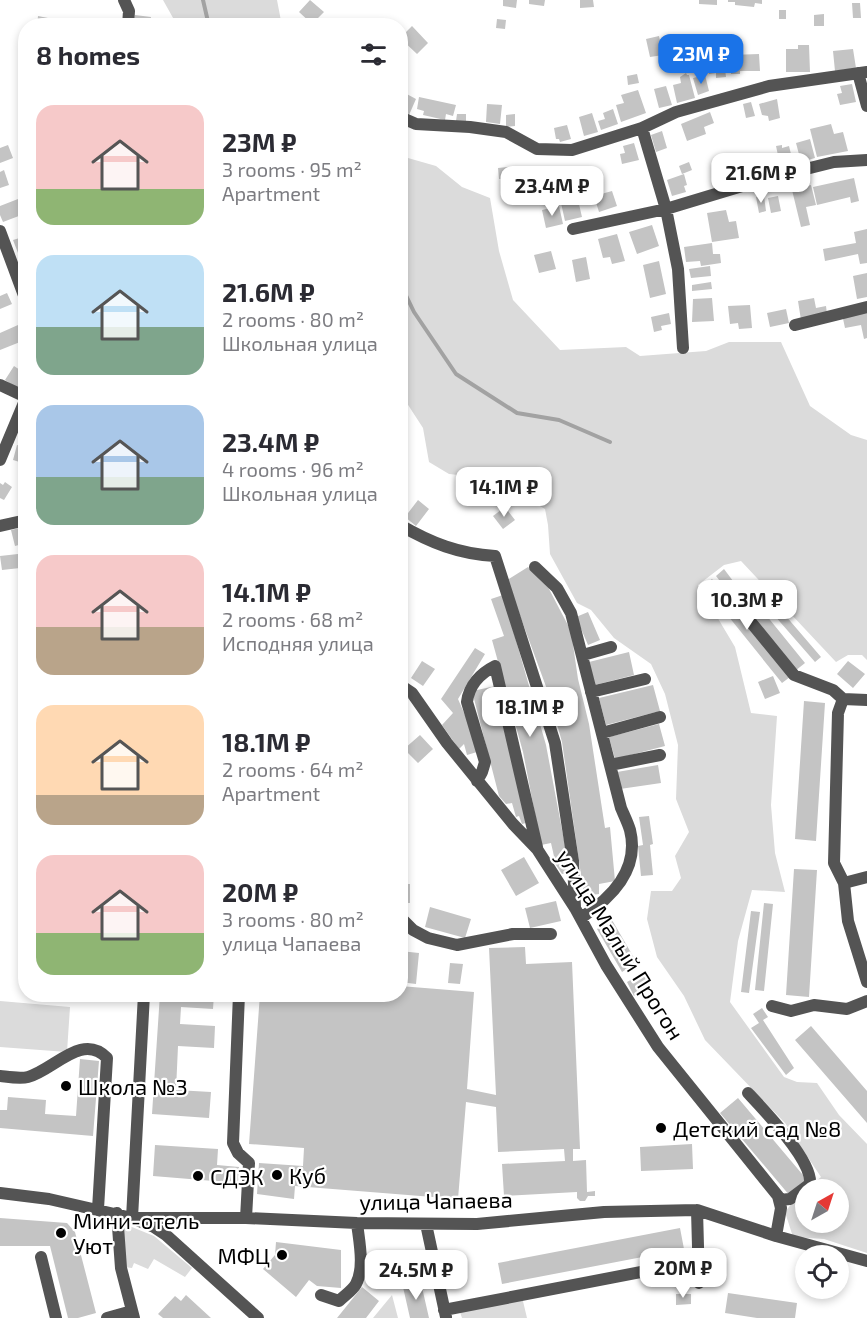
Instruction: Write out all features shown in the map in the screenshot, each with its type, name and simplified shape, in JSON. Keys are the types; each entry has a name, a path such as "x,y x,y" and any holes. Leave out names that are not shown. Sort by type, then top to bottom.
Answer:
{"street":[{"path":"124,0 129,11 129,18"},
{"path":"408,120 416,124 507,132 537,149 572,150 642,128 676,112 770,86 863,73 867,106"},
{"path":"642,128 666,209 678,269 683,348"},
{"path":"573,230 666,209 834,162 866,164"},
{"path":"0,231 18,279"},
{"path":"795,325 867,307"},
{"path":"0,385 18,393"},
{"path":"0,460 18,416"},
{"path":"0,526 18,522"},
{"path":"408,529 444,548 476,555 495,556 555,743 573,861 578,913 612,891 627,874 632,854 630,831 621,808 571,613 557,588 535,567"},
{"path":"736,604 794,675 833,690 843,699 867,700"},
{"path":"583,655 610,647"},
{"path":"477,781 485,762 467,702 468,693 483,672 495,666 537,849"},
{"path":"591,692 645,679"},
{"name":"улица Малый Прогон","path":"408,690 477,781 537,849 658,1047 779,1200"},
{"path":"843,699 838,713 834,863 844,883 848,921 867,982"},
{"path":"602,733 660,717"},
{"path":"610,765 660,755"},
{"path":"844,883 867,877"},
{"path":"408,926 428,938 457,945 513,934 551,934"},
{"path":"772,1006 791,1011 814,1005 847,1009 867,1001"},
{"path":"144,1002 132,1218 166,1235 258,1318"},
{"path":"239,1002 233,1143 238,1154 249,1163 246,1218"},
{"path":"0,1076 27,1077 70,1054 86,1049 100,1050 107,1058 98,1209"},
{"path":"748,1093 782,1131 808,1170 810,1184 790,1199 779,1200 781,1208 776,1236"},
{"name":"улица Чапаева","path":"0,1193 98,1209 132,1218 246,1218 357,1223 477,1224 604,1212 697,1210 776,1236 867,1261"},
{"path":"697,1210 699,1283"},
{"path":"106,1318 133,1315 121,1268 117,1214"},
{"path":"321,1295 339,1301 356,1286 360,1254 357,1223"},
{"path":"426,1224 445,1314 698,1261"},
{"path":"41,1257 56,1318"}],"shaded area":[{"path":"163,0 277,0 280,18 173,18"},
{"path":"408,158 436,166 462,187 490,198 499,251 513,300 560,350 626,347 640,356 706,351 729,342 781,342 810,406 851,435 867,440 867,660 862,655 848,655 836,662 741,561 724,565 698,585 735,647 751,713 777,716 771,805 775,853 785,892 752,890 738,941 730,1002 784,1077 797,1082 817,1083 839,1115 867,1144 867,1253 849,1247 849,1245 824,1239 793,1237 785,1212 795,1199 795,1233 849,1233 849,1179 819,1179 821,1177 785,1123 705,1040 684,996 657,957 647,919 651,891 672,891 681,878 675,856 689,832 676,799 678,745 665,694 651,664 614,638 591,610 577,603 550,554 545,509 500,487 468,476 449,474 429,462 423,428 408,405"},
{"path":"0,1001 70,1007 67,1052 0,1047"},
{"path":"122,1223 154,1236 192,1268 185,1277 154,1259 148,1269 134,1263 132,1268 124,1267"},
{"path":"392,1295 398,1318 373,1318"},
{"path":"522,1297 527,1318 462,1318 460,1312"}],"building":[{"path":"310,0 324,12 318,18 306,18 299,12"},
{"path":"503,0 517,0 516,8 503,6"},
{"path":"529,0 545,0 544,6 529,4"},
{"path":"580,0 593,0 594,7 580,8"},
{"path":"699,0 717,0 717,5 699,4"},
{"path":"728,0 762,0 762,4 755,3 754,7 735,5 735,2 728,2"},
{"path":"852,3 860,3 861,18 853,18"},
{"path":"779,10 786,10 786,19 779,19"},
{"path":"824,14 824,26 814,26 814,15"},
{"path":"135,15 151,17 151,18 134,18"},
{"path":"497,19 506,20 505,29 496,28"},
{"path":"412,26 428,43 417,54 408,46 408,30"},
{"path":"659,36 663,55 650,57 646,39"},
{"path":"798,45 809,45 810,72 786,72 786,49 798,49"},
{"path":"853,49 856,68 835,71 833,51"},
{"path":"759,54 760,71 740,71 740,74 731,74 731,55"},
{"path":"687,57 694,57 695,71 687,72"},
{"path":"724,61 726,77 716,78 716,73 709,74 708,63"},
{"path":"686,73 689,75 695,98 677,103 673,85 681,83 680,77"},
{"path":"637,74 639,83 628,85 627,76"},
{"path":"705,75 709,91 698,95 693,78"},
{"path":"852,84 856,102 840,105 837,94 842,93 840,86"},
{"path":"666,86 672,105 659,108 654,89"},
{"path":"638,90 646,113 621,122 616,105 624,103 621,95"},
{"path":"408,95 416,99 408,115"},
{"path":"419,97 456,105 453,116 446,114 445,120 423,115 424,111 417,109"},
{"path":"777,99 780,118 769,121 768,116 762,115 759,104"},
{"path":"751,102 755,116 746,118 743,104"},
{"path":"487,104 502,105 500,124 486,122"},
{"path":"613,109 618,124 601,130 598,121 605,119 603,113"},
{"path":"710,112 714,123 704,127 706,134 687,141 681,124"},
{"path":"592,113 598,132 584,136 579,117"},
{"path":"457,114 466,114 466,122 456,121"},
{"path":"515,114 515,126 506,127 506,115"},
{"path":"831,124 834,134 843,132 848,151 817,157 810,129"},
{"path":"567,125 571,139 560,142 556,139 554,128"},
{"path":"662,131 667,148 656,152 651,135"},
{"path":"810,139 815,158 801,162 796,143"},
{"path":"634,143 639,160 622,164 620,154 625,153 623,146"},
{"path":"8,145 13,158 0,163 0,148"},
{"path":"782,145 782,148 789,146 793,162 783,164 782,159 779,160 776,146"},
{"path":"760,156 764,171 752,175 748,159"},
{"path":"729,159 731,179 721,182 715,162"},
{"path":"689,162 692,170 682,174 679,166"},
{"path":"517,166 518,177 499,179 498,168"},
{"path":"4,170 9,185 0,188 0,172"},
{"path":"684,174 686,192 672,196 667,180"},
{"path":"854,178 859,201 851,203 850,197 817,205 813,187"},
{"path":"562,181 563,185 574,183 582,217 565,221 559,194 542,198 539,186"},
{"path":"811,185 816,205 806,207 810,225 801,227 792,190"},
{"path":"612,191 617,206 599,212 594,196"},
{"path":"764,196 766,211 759,213 756,197"},
{"path":"778,196 781,211 771,213 768,198"},
{"path":"18,199 18,216 3,222 0,206"},
{"path":"559,206 563,224 546,228 542,210"},
{"path":"726,210 729,222 736,221 739,238 712,242 707,213"},
{"path":"652,225 659,246 637,254 629,232"},
{"path":"867,229 867,263 860,264 858,254 825,261 823,249 856,243 854,232"},
{"path":"617,234 625,261 612,264 610,257 603,258 598,239"},
{"path":"18,238 18,253 13,240"},
{"path":"712,243 713,254 720,254 721,263 701,266 700,261 686,262 684,247"},
{"path":"551,251 556,269 539,273 534,255"},
{"path":"586,257 590,279 576,282 572,260"},
{"path":"659,261 666,294 650,298 643,265"},
{"path":"710,266 711,276 691,278 689,269"},
{"path":"867,273 867,297 857,299 853,276"},
{"path":"711,282 712,289 692,291 692,285"},
{"path":"7,293 12,304 0,309 0,296"},
{"path":"712,298 714,321 692,322 693,299"},
{"path":"814,298 816,308 826,306 827,314 801,320 798,301"},
{"path":"750,305 752,328 739,329 738,323 730,324 728,306"},
{"path":"786,309 789,323 770,327 767,313"},
{"path":"867,310 867,338 864,339 861,325 845,328 842,314"},
{"path":"669,313 671,324 661,326 662,330 654,332 651,317"},
{"path":"18,325 18,343 0,350 0,333"},
{"path":"14,366 18,369 17,388 5,380"},
{"path":"17,445 18,445 18,462 13,460"},
{"path":"5,482 12,487 4,500 0,498 0,483 3,485"},
{"path":"418,500 429,509 416,526 408,519 408,513"},
{"path":"505,507 515,520 503,529 493,516"},
{"path":"18,528 18,545 15,546 11,530"},
{"path":"18,554 18,568 2,570 0,556"},
{"path":"528,567 548,587 571,631 578,679 589,724 605,828 610,827 615,881 599,884 599,894 584,896 562,742 548,692 507,580"},
{"path":"724,569 742,593 734,599 716,576"},
{"path":"712,579 790,677 782,683 704,586"},
{"path":"503,595 546,745 570,872 562,874 556,865 551,843 541,845 523,752 492,640 504,636 491,599"},
{"path":"753,599 805,663 795,671 743,607"},
{"path":"773,601 821,657 815,662 767,607"},
{"path":"588,612 600,640 588,645 576,617"},
{"path":"475,648 485,654 458,699 474,736 477,752 467,755 464,744 459,749 442,725 453,713 441,699"},
{"path":"629,652 634,675 595,685 589,662"},
{"path":"422,661 435,669 423,686 411,678"},
{"path":"848,661 865,674 853,688 837,674"},
{"path":"773,676 780,693 765,699 758,682"},
{"path":"653,685 660,711 606,725 599,698"},
{"path":"496,686 530,822 522,824 519,816 516,817 512,803 506,804 499,796 472,691"},
{"path":"804,701 825,703 816,841 795,839"},
{"path":"659,724 665,746 615,759 609,737"},
{"path":"420,735 433,749 418,763 408,753 408,746"},
{"path":"658,765 661,783 620,789 617,772"},
{"path":"649,816 653,844 650,845 653,875 641,876 638,846 643,845 639,817"},
{"path":"524,857 539,883 516,896 501,870"},
{"path":"794,869 817,870 809,997 786,995"},
{"path":"408,884 410,884 410,903 408,903"},
{"path":"556,901 561,921 530,928 525,908"},
{"path":"764,903 773,904 764,991 755,990"},
{"path":"430,907 471,919 465,938 425,927"},
{"path":"751,911 760,912 749,993 741,992"},
{"path":"612,920 637,963 622,972 597,929"},
{"path":"525,947 526,964 572,962 580,1149 573,1149 573,1161 586,1160 587,1192 595,1191 595,1196 588,1196 585,1201 580,1201 577,1198 577,1192 504,1196 502,1164 565,1161 564,1149 498,1152 496,1107 466,1102 458,1199 295,1186 294,1199 257,1194 259,1163 303,1166 304,1148 249,1144 259,1002 408,1002 408,987 474,992 467,1089 496,1095 489,948"},
{"path":"408,952 419,953 416,984 408,983"},
{"path":"450,963 463,964 460,984 448,983"},
{"path":"643,973 650,987 634,996 627,982"},
{"path":"159,1002 213,1002 213,1009 181,1007 180,1024 215,1026 214,1048 178,1046 176,1090 211,1092 209,1118 152,1114"},
{"path":"762,1008 768,1017 763,1020 794,1068 786,1075 751,1028 759,1023 753,1014"},
{"path":"811,1026 867,1091 867,1123 795,1040"},
{"path":"80,1059 99,1061 93,1136 0,1128 0,1110 7,1110 8,1097 46,1100 45,1114 76,1116"},
{"path":"738,1098 806,1179 795,1179 795,1192 790,1196 720,1113"},
{"path":"692,1144 693,1169 641,1171 640,1147"},
{"path":"155,1145 218,1149 217,1165 239,1167 238,1183 153,1176"},
{"path":"0,1218 67,1223 75,1232 96,1313 68,1318 50,1246 0,1246"},
{"path":"680,1228 684,1249 502,1284 498,1263"},
{"path":"276,1242 341,1250 341,1288 317,1286 309,1280 296,1297 263,1269 275,1255"},
{"path":"421,1283 429,1318 410,1318 403,1287"},
{"path":"362,1287 379,1301 366,1318 337,1318"},
{"path":"728,1293 797,1303 795,1318 757,1318 725,1313"},
{"path":"676,1294 691,1294 691,1304 676,1305"},
{"path":"186,1295 211,1318 163,1318 158,1314 175,1296 181,1301"}],"waterway":[{"path":"203,0 207,18"},
{"path":"408,300 456,374 517,413 559,420 610,442"}],"place":[{"name":"Школа №3","path":"66,1086"},
{"name":"Детский сад №8","path":"661,1128"},
{"name":"Куб","path":"277,1175"},
{"name":"СДЭК","path":"198,1176"},
{"name":"Мини-отель Уют","path":"61,1233"},
{"name":"МФЦ","path":"282,1255"}]}
